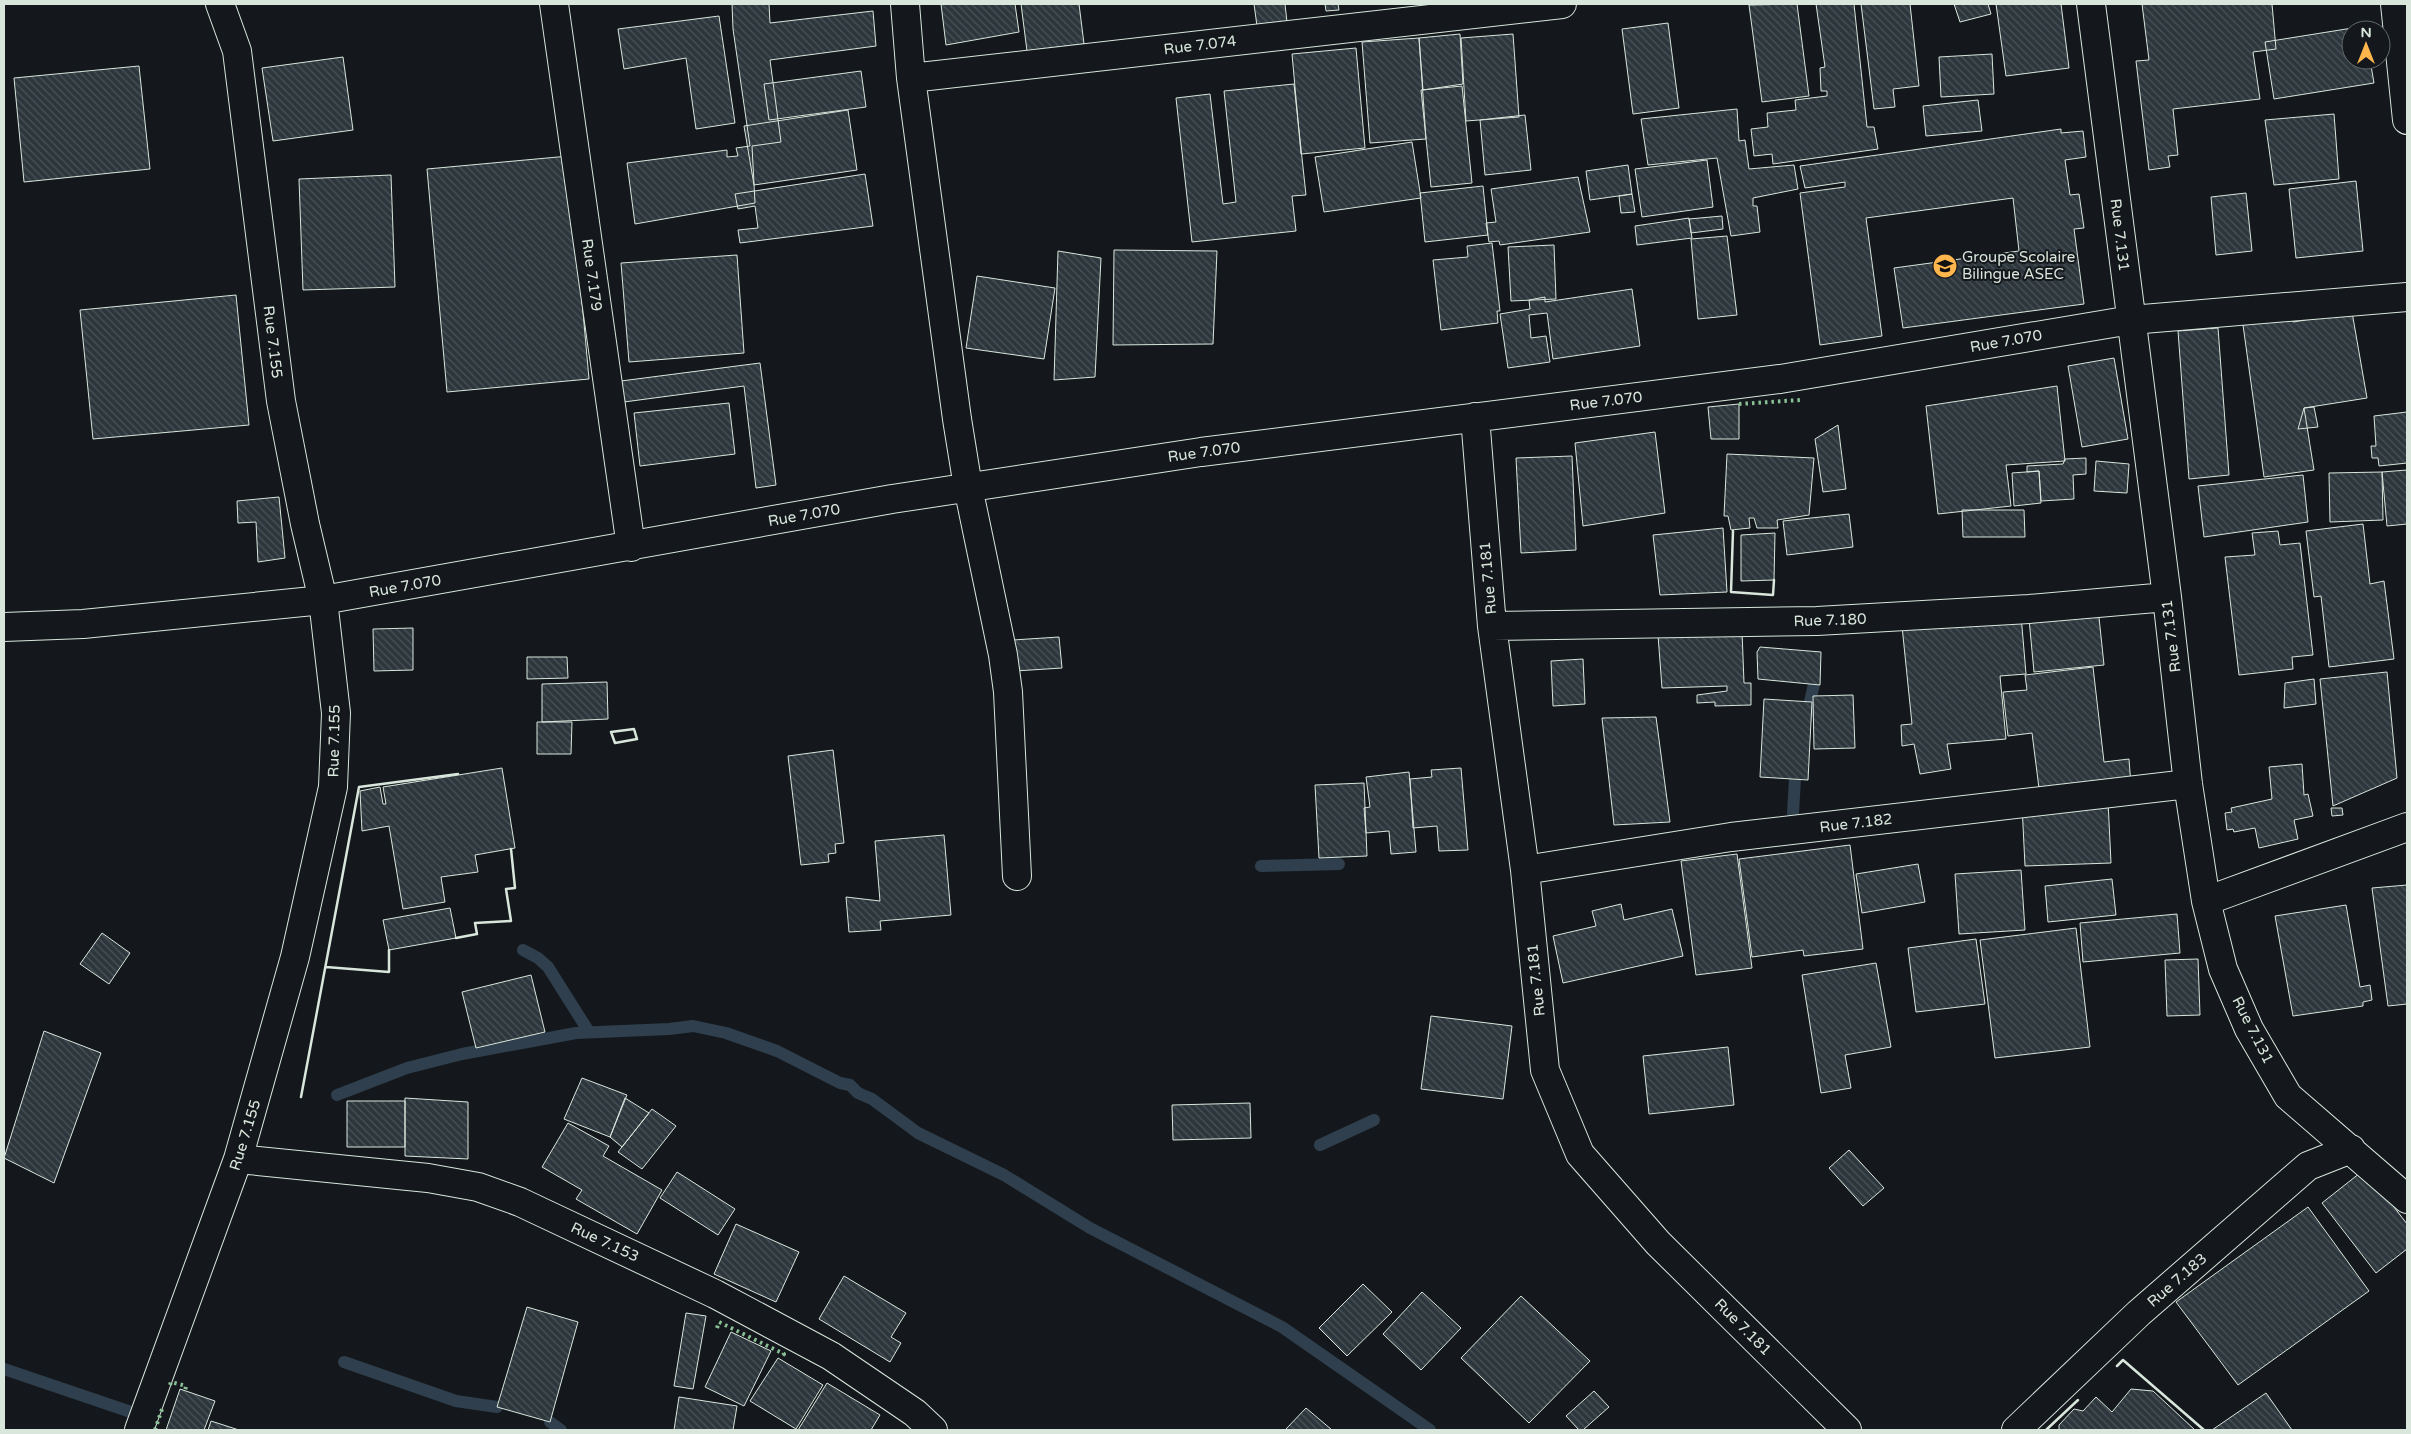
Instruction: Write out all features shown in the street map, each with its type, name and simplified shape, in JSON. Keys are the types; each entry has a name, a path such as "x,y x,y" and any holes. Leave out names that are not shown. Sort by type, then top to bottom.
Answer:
{"street":[{"name":"Rue 7.155","path":"139,1430 238,1159 295,958 333,787 336,713 322,600 281,401 237,51 220,4"},
{"name":"Rue 7.179","path":"554,4 631,547"},
{"path":"905,4 911,78 968,487 1003,655 1008,692 1017,876"},
{"name":"Rue 7.074","path":"911,78 1562,4"},
{"name":"Rue 7.131","path":"2091,4 2188,784 2206,901 2224,969 2249,1029 2288,1096 2351,1149 2407,1200"},
{"path":"2395,4 2407,120"},
{"name":"Rue 7.070","path":"4,627 83,624 322,600 968,487 1210,451 1780,379 2131,320 2407,297"},
{"name":"Rue 7.181","path":"1475,417 1492,626 1525,870 1544,1070 1580,1154 1658,1243 1847,1430"},
{"name":"Rue 7.180","path":"1492,626 1818,621 2029,609 2166,598"},
{"name":"Rue 7.182","path":"1525,870 1731,838 2188,784"},
{"path":"2206,901 2407,827"},
{"name":"Rue 7.183","path":"2016,1430 2139,1313 2308,1166 2351,1149"},
{"name":"Rue 7.153","path":"238,1159 428,1178 478,1187 520,1202 715,1294 831,1356 915,1413 933,1430"}],"building":[{"path":"732,4 769,4 770,23 873,11 876,46 770,60 781,142 752,146 755,203 635,224 627,163 727,150 727,157 738,156 736,148 750,146 733,29"},
{"path":"941,4 1015,4 1019,32 946,45"},
{"path":"1021,4 1079,4 1084,44 1027,51"},
{"path":"1254,4 1285,4 1287,22 1257,26"},
{"path":"1325,4 1338,4 1339,10 1326,11"},
{"path":"1797,4 1809,96 1762,102 1749,5"},
{"path":"1816,4 1854,4 1867,127 1874,127 1878,149 1773,164 1772,154 1754,156 1751,129 1768,127 1767,113 1796,110 1795,100 1827,96 1827,91 1821,91 1820,68 1825,67"},
{"path":"1861,4 1910,4 1919,86 1893,89 1895,107 1874,109"},
{"path":"1954,4 1988,4 1991,14 1960,22"},
{"path":"1996,4 2061,4 2069,68 2006,76"},
{"path":"2142,4 2272,4 2276,49 2253,52 2260,99 2173,109 2178,155 2168,156 2170,167 2149,170 2136,61 2149,60"},
{"path":"719,16 735,123 696,129 686,58 624,69 618,29"},
{"path":"1668,23 1679,108 1633,114 1622,29"},
{"path":"2341,30 2341,70 2372,70 2374,83 2274,99 2265,42"},
{"path":"1460,34 1463,84 1423,90 1419,38"},
{"path":"1513,34 1519,117 1466,121 1461,38"},
{"path":"1419,38 1426,139 1370,143 1362,42"},
{"path":"1356,48 1365,148 1301,154 1292,54"},
{"path":"1992,54 1994,94 1941,97 1939,57"},
{"path":"343,57 353,130 273,141 262,68"},
{"path":"139,66 150,169 24,182 14,78"},
{"path":"861,71 866,107 769,120 764,84"},
{"path":"1294,84 1306,195 1292,196 1296,231 1192,242 1176,98 1210,94 1223,204 1236,202 1224,91"},
{"path":"1462,86 1472,183 1431,187 1421,90"},
{"path":"1978,100 1982,131 1926,136 1923,106"},
{"path":"1737,109 1739,141 1745,140 1749,169 1794,165 1798,189 1753,198 1753,206 1757,206 1760,232 1731,236 1717,158 1648,165 1641,119"},
{"path":"848,110 857,170 754,185 744,126"},
{"path":"2334,114 2339,179 2274,185 2265,120"},
{"path":"1525,115 1531,170 1485,175 1480,120"},
{"name":"Groupe Scolaire Bilingue ASEC","path":"2061,129 2061,133 2083,131 2086,157 2065,160 2070,195 2079,194 2084,228 2074,229 2084,304 1903,328 1894,268 2019,251 2013,198 1866,218 1882,336 1820,345 1800,193 1845,187 1845,182 1805,188 1800,166"},
{"path":"1412,142 1421,198 1324,212 1315,157"},
{"path":"569,156 589,379 447,392 427,169"},
{"path":"1707,160 1713,207 1642,217 1635,169"},
{"path":"1628,165 1632,194 1590,200 1586,171"},
{"path":"865,174 873,226 740,243 738,230 758,228 755,206 738,209 735,194"},
{"path":"391,175 395,287 303,290 299,179"},
{"path":"1578,177 1590,232 1500,245 1499,241 1489,242 1486,223 1496,222 1491,189"},
{"path":"2356,181 2363,251 2296,258 2289,189"},
{"path":"1483,186 1488,235 1425,242 1420,193"},
{"path":"2246,193 2252,251 2216,255 2211,197"},
{"path":"1632,194 1635,212 1621,213 1619,196"},
{"path":"1722,216 1723,229 1691,233 1689,219"},
{"path":"1689,218 1692,238 1637,245 1635,226"},
{"path":"1727,236 1737,315 1698,319 1691,239"},
{"path":"1492,243 1500,311 1497,311 1498,323 1441,330 1433,260 1468,257 1467,246"},
{"path":"1554,245 1556,299 1511,301 1508,247"},
{"path":"1114,250 1217,251 1213,344 1113,345"},
{"path":"1058,251 1101,258 1095,377 1054,380"},
{"path":"737,255 744,353 629,362 621,263"},
{"path":"977,276 1055,288 1044,359 966,348"},
{"path":"1632,289 1640,346 1553,359 1547,313 1529,315 1531,338 1546,336 1550,362 1508,368 1500,314 1530,309 1529,300 1545,297 1545,302"},
{"path":"236,295 249,425 93,439 80,310"},
{"path":"2352,312 2367,398 2304,408 2314,470 2264,477 2243,325 2292,317 2293,322"},
{"path":"2218,328 2229,475 2189,479 2178,331"},
{"path":"2114,358 2128,439 2082,447 2068,366"},
{"path":"760,363 776,485 756,488 744,386 624,402 621,381"},
{"path":"2057,386 2065,461 2006,465 2011,506 1938,514 1926,406"},
{"path":"729,403 735,454 640,466 634,413"},
{"path":"1739,404 1739,439 1711,439 1708,407"},
{"path":"2314,407 2318,427 2298,429 2304,408"},
{"path":"2407,412 2407,463 2379,466 2378,458 2372,458 2371,446 2376,446 2374,416"},
{"path":"1838,425 1846,489 1823,492 1815,439"},
{"path":"1655,432 1665,513 1583,526 1575,443"},
{"path":"1727,454 1814,458 1809,515 1777,520 1778,528 1757,528 1754,518 1749,518 1750,528 1731,530 1728,516 1724,516"},
{"path":"1572,456 1576,550 1521,553 1516,458"},
{"path":"2086,458 2086,474 2073,475 2074,499 2041,501 2039,471 2027,472 2027,466 2063,464 2065,459"},
{"path":"2096,461 2129,464 2127,493 2094,491"},
{"path":"2407,470 2407,524 2387,526 2382,472"},
{"path":"2039,471 2041,503 2014,506 2012,473"},
{"path":"2382,472 2383,520 2330,522 2329,473"},
{"path":"2303,475 2308,522 2204,537 2198,486"},
{"path":"279,497 285,558 258,562 256,522 238,523 237,501"},
{"path":"1962,510 2024,510 2025,537 1963,537"},
{"path":"1849,514 1853,547 1787,555 1783,521"},
{"path":"2363,524 2370,584 2384,581 2394,659 2329,667 2321,596 2314,597 2306,531"},
{"path":"1723,528 1727,592 1660,595 1653,535"},
{"path":"2278,531 2280,545 2300,543 2313,655 2292,657 2293,669 2239,675 2225,557 2255,555 2252,533"},
{"path":"1775,533 1774,580 1741,581 1741,535"},
{"path":"2098,608 2104,665 2034,672 2029,619"},
{"path":"2021,615 2026,674 2000,676 2006,739 1947,744 1951,769 1920,774 1914,744 1902,746 1901,725 1912,724 1902,626"},
{"path":"413,628 413,670 374,671 373,629"},
{"path":"1742,631 1744,683 1751,683 1751,705 1715,706 1715,702 1697,703 1697,695 1727,691 1727,686 1662,688 1658,635"},
{"path":"1059,637 1062,668 1015,671 1013,640"},
{"path":"1760,647 1821,652 1820,685 1758,679 1757,652"},
{"path":"527,657 567,657 568,678 527,679"},
{"path":"1583,659 1585,704 1553,706 1551,661"},
{"path":"2093,667 2104,762 2129,759 2131,786 2040,796 2032,733 2008,736 2003,692 2027,690 2025,675"},
{"path":"2387,672 2397,778 2333,806 2320,679"},
{"path":"2314,679 2316,704 2284,708 2285,683"},
{"path":"607,682 608,719 542,722 542,684"},
{"path":"1853,695 1855,748 1814,749 1813,696"},
{"path":"1764,699 1812,702 1808,780 1760,777"},
{"path":"1656,717 1670,822 1614,825 1602,718"},
{"path":"537,722 572,722 571,754 537,754"},
{"path":"833,750 844,843 835,844 836,853 828,854 829,862 801,865 788,756"},
{"path":"2302,764 2304,795 2308,794 2313,816 2294,820 2298,839 2259,848 2255,828 2234,832 2233,829 2227,830 2225,813 2232,812 2231,808 2272,799 2269,767"},
{"path":"502,768 515,848 475,855 478,872 441,877 445,902 403,909 389,826 362,831 360,791 380,787 383,804 386,804 383,787"},
{"path":"1461,768 1468,850 1439,851 1437,826 1413,828 1410,779 1432,777 1431,770"},
{"path":"1409,772 1416,852 1391,854 1389,831 1366,833 1364,808 1370,807 1366,777"},
{"path":"1364,783 1367,856 1319,858 1315,785"},
{"path":"2108,801 2111,863 2025,866 2022,805"},
{"path":"2331,808 2342,808 2343,815 2332,816"},
{"path":"944,835 951,915 880,921 881,930 849,932 846,897 880,901 875,841"},
{"path":"1850,845 1863,949 1804,956 1803,950 1752,957 1739,859"},
{"path":"1737,854 1752,968 1696,975 1681,861"},
{"path":"1918,864 1925,902 1862,913 1856,874"},
{"path":"2021,870 2025,930 1959,934 1955,874"},
{"path":"2112,879 2116,915 2048,922 2045,886"},
{"path":"2407,885 2407,1004 2388,1006 2372,888"},
{"path":"1621,904 1624,920 1672,909 1683,956 1563,983 1553,936 1596,926 1592,911"},
{"path":"2346,905 2360,987 2370,985 2372,1000 2363,1002 2363,1006 2293,1016 2275,916"},
{"path":"450,908 456,938 389,950 383,920"},
{"path":"2177,914 2180,953 2083,962 2080,923"},
{"path":"2076,928 2090,1047 1995,1058 1980,940"},
{"path":"102,933 130,953 109,984 80,964"},
{"path":"1976,939 1985,1004 1916,1012 1908,948"},
{"path":"2198,959 2200,1015 2167,1016 2165,960"},
{"path":"1876,963 1891,1047 1845,1055 1851,1088 1821,1093 1802,975"},
{"path":"531,975 545,1032 476,1048 462,992"},
{"path":"1431,1016 1512,1026 1503,1099 1421,1089"},
{"path":"44,1031 101,1053 54,1183 4,1158"},
{"path":"1728,1047 1734,1105 1649,1114 1643,1056"},
{"path":"582,1078 627,1095 610,1137 564,1119"},
{"path":"405,1098 468,1102 468,1159 405,1156"},
{"path":"625,1098 649,1113 622,1147 610,1137"},
{"path":"347,1101 405,1101 405,1147 347,1147"},
{"path":"1250,1103 1251,1138 1173,1140 1172,1105"},
{"path":"652,1109 676,1126 642,1169 618,1152"},
{"path":"568,1123 609,1146 603,1156 662,1190 637,1234 576,1199 582,1190 542,1167"},
{"path":"1849,1150 1884,1188 1863,1206 1829,1168"},
{"path":"2365,1169 2407,1224 2407,1249 2376,1273 2322,1203"},
{"path":"677,1172 735,1209 718,1235 660,1198"},
{"path":"2308,1207 2369,1291 2238,1385 2176,1302"},
{"path":"736,1224 799,1252 776,1302 714,1274"},
{"path":"844,1276 906,1313 891,1337 901,1343 890,1362 819,1319"},
{"path":"1363,1284 1392,1312 1347,1356 1319,1328"},
{"path":"1422,1292 1461,1328 1421,1370 1383,1334"},
{"path":"1521,1296 1590,1361 1529,1423 1461,1358"},
{"path":"527,1307 578,1322 550,1422 497,1407"},
{"path":"686,1313 706,1316 693,1389 674,1386"},
{"path":"731,1332 771,1351 744,1406 705,1387"},
{"path":"778,1358 823,1385 796,1429 750,1401"},
{"path":"827,1383 880,1415 871,1430 798,1430"},
{"path":"180,1389 215,1401 204,1430 166,1430"},
{"path":"2131,1389 2153,1391 2195,1430 2059,1430 2059,1425 2074,1409 2083,1411 2096,1397 2112,1412"},
{"path":"1594,1391 1609,1407 1583,1430 1579,1430 1566,1416"},
{"path":"2266,1393 2292,1430 2212,1430"},
{"path":"679,1397 737,1406 733,1430 674,1430"},
{"path":"1306,1408 1332,1430 1285,1430"},
{"path":"211,1421 239,1430 208,1430"}],"waterway":[{"path":"1806,719 1814,684"},
{"path":"1793,813 1796,762"},
{"path":"1261,866 1339,864"},
{"path":"523,950 538,958 548,967 589,1032"},
{"path":"337,1095 407,1068 462,1054 576,1033 669,1029 693,1026 726,1033 777,1051 840,1083 850,1085 858,1093 872,1099 918,1133 1004,1175 1090,1228 1282,1327 1430,1430"},
{"path":"1320,1145 1374,1120"},
{"path":"344,1362 456,1401 497,1407"},
{"path":"4,1369 131,1412"},
{"path":"550,1422 561,1430"}],"hedge":[{"path":"1739,404 1800,400"},
{"path":"717,1328 719,1322 784,1354 781,1357"},
{"path":"170,1385 171,1382 186,1386 185,1391"},
{"path":"155,1430 163,1406"}],"wall":[{"path":"1733,531 1731,592 1773,595 1774,580"},
{"path":"634,729 637,739 615,743 611,732 634,729"},
{"path":"301,1097 359,787 458,774"},
{"path":"456,938 477,934 475,923 511,921 506,889 515,888 511,849"},
{"path":"326,967 389,972 389,950"},
{"path":"2117,1366 2123,1360 2204,1430"},
{"path":"2046,1430 2078,1400"}],"place":[{"name":"Groupe Scolaire Bilingue ASEC","path":"1945,266"}]}
